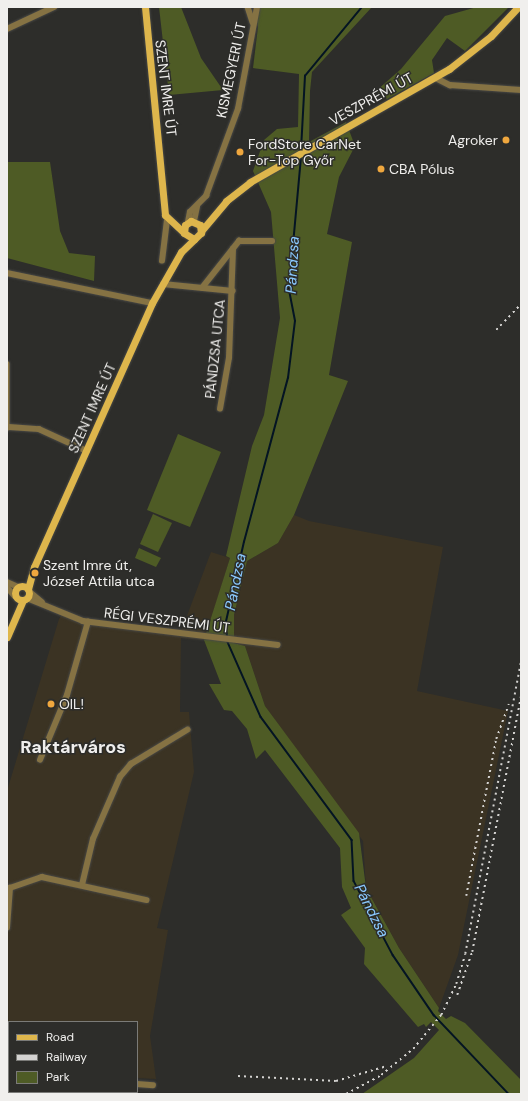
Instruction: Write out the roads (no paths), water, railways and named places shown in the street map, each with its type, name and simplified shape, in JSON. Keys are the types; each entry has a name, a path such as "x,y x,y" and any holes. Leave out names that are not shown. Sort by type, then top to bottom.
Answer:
{"main road":[{"name":"SZENT IMRE ÚT","path":"145,7 168,220"},
{"name":"VESZPRÉMI ÚT","path":"191,222 206,220 226,201 292,158 436,78 478,47 518,7"},
{"name":"VESZPRÉMI ÚT","path":"194,238 226,201"},
{"path":"168,220 191,222 202,230"},
{"path":"168,220 185,234 194,238"},
{"name":"SZENT IMRE ÚT","path":"7,637 11,622 34,567 152,303 175,260 191,222"},
{"name":"SZENT IMRE ÚT","path":"175,260 194,238"},
{"name":"SZENT IMRE ÚT","path":"23,595 19,586 34,567"},
{"path":"19,586 23,595"}],"street":[{"path":"7,29 54,7"},
{"path":"248,7 254,23"},
{"name":"KISMEGYERI ÚT","path":"191,222 194,212 206,196 238,109 257,7"},
{"path":"436,78 444,84 521,90"},
{"name":"SZENT IMRE ÚT","path":"162,261 168,220"},
{"name":"PÁNDZSA UTCA","path":"202,288 239,241 272,241"},
{"name":"PÁNDZSA UTCA","path":"220,409 233,292 233,249"},
{"path":"7,273 152,303"},
{"name":"PÁNDZSA UTCA","path":"163,284 233,292"},
{"path":"7,364 8,428 39,429 87,451"},
{"path":"7,582 19,586"},
{"path":"7,587 23,595"},
{"name":"RÉGI VESZPRÉMI ÚT","path":"23,595 54,610 88,622 278,645"},
{"path":"40,760 67,695 88,622"},
{"path":"82,885 93,839 120,777 131,764 186,730"},
{"path":"7,928 9,888 42,877 146,900"},
{"path":"138,1084 153,1085"}],"waterway":[{"name":"Pándzsa","path":"301,150 305,76 362,7"},
{"name":"Pándzsa","path":"227,636 225,626 244,542 288,378 295,321 289,289 301,156"},
{"name":"Pándzsa","path":"227,640 261,717 352,840 354,881 393,955 434,1015 509,1094"}],"railway":[{"path":"496,330 521,304"},
{"path":"346,1094 381,1075 413,1049 441,1015 456,984 465,954 521,660"},
{"path":"457,995 472,952 521,694"},
{"path":"466,896 496,739 509,704"},
{"path":"238,1076 336,1081 387,1066"},
{"path":"42,1093 57,1094"}],"place":[{"name":"Agroker","path":"506,140"},
{"name":"FordStore CarNet For-Top Győr","path":"240,152"},
{"name":"CBA Pólus","path":"381,169"},
{"name":"Szent Imre út, József Attila utca","path":"35,573"},
{"name":"OIL!","path":"51,704"}],"district":[{"name":"Raktárváros","path":"73,747"}]}
